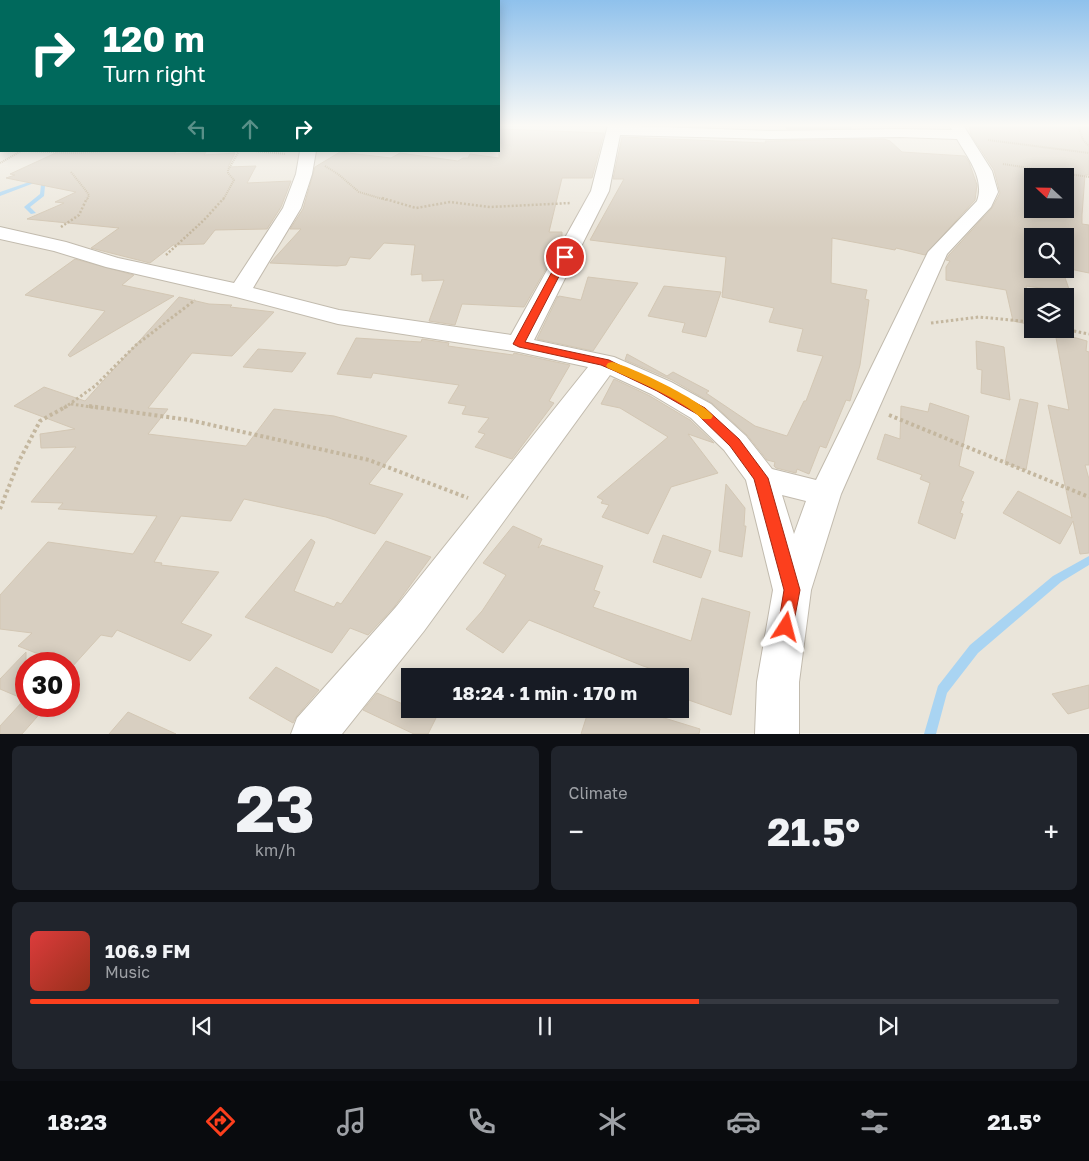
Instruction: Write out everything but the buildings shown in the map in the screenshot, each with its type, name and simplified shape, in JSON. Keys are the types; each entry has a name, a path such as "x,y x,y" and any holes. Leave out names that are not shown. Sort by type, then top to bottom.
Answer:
{"street":[{"path":"240,291 292,208 304,174 306,159"},
{"path":"519,344 600,191 607,159"},
{"path":"777,734 778,682 792,590 825,494 938,252 985,203 989,192 984,171 977,159"},
{"path":"0,233 38,241 113,263 216,285 338,317 519,344 605,363 661,388 701,411 734,443 761,478 792,590"},
{"path":"313,734 410,619 605,363"},
{"path":"761,478 825,494"}],"path":[{"path":"150,271 207,217 226,195 234,180 228,173 228,168 236,159"},
{"path":"315,159 338,174 360,192 416,208 450,202 490,207 513,207 543,203 593,205"},
{"path":"1031,159 1089,177"},
{"path":"38,241 79,215 89,195 85,185 77,180 71,172"},
{"path":"0,509 19,461 40,421 71,404 95,386 136,345 216,285"},
{"path":"904,326 979,317 1024,321"},
{"path":"1074,331 1089,334"},
{"path":"71,404 189,420 370,460 494,508"},
{"path":"866,406 1089,498"}],"shaded area":[{"path":"0,159 1089,159 1089,733 0,734"}],"waterway":[{"path":"0,194 40,180"},
{"path":"33,213 27,207 42,195 43,185 50,181"},
{"path":"930,734 942,690 974,649 1057,579 1089,560"}],"slow traffic":[{"path":"612,366 661,388 707,416"}],"route":[{"path":"565,257 519,344 605,363 661,388 701,411 734,443 761,478 792,590 786,627"}]}
